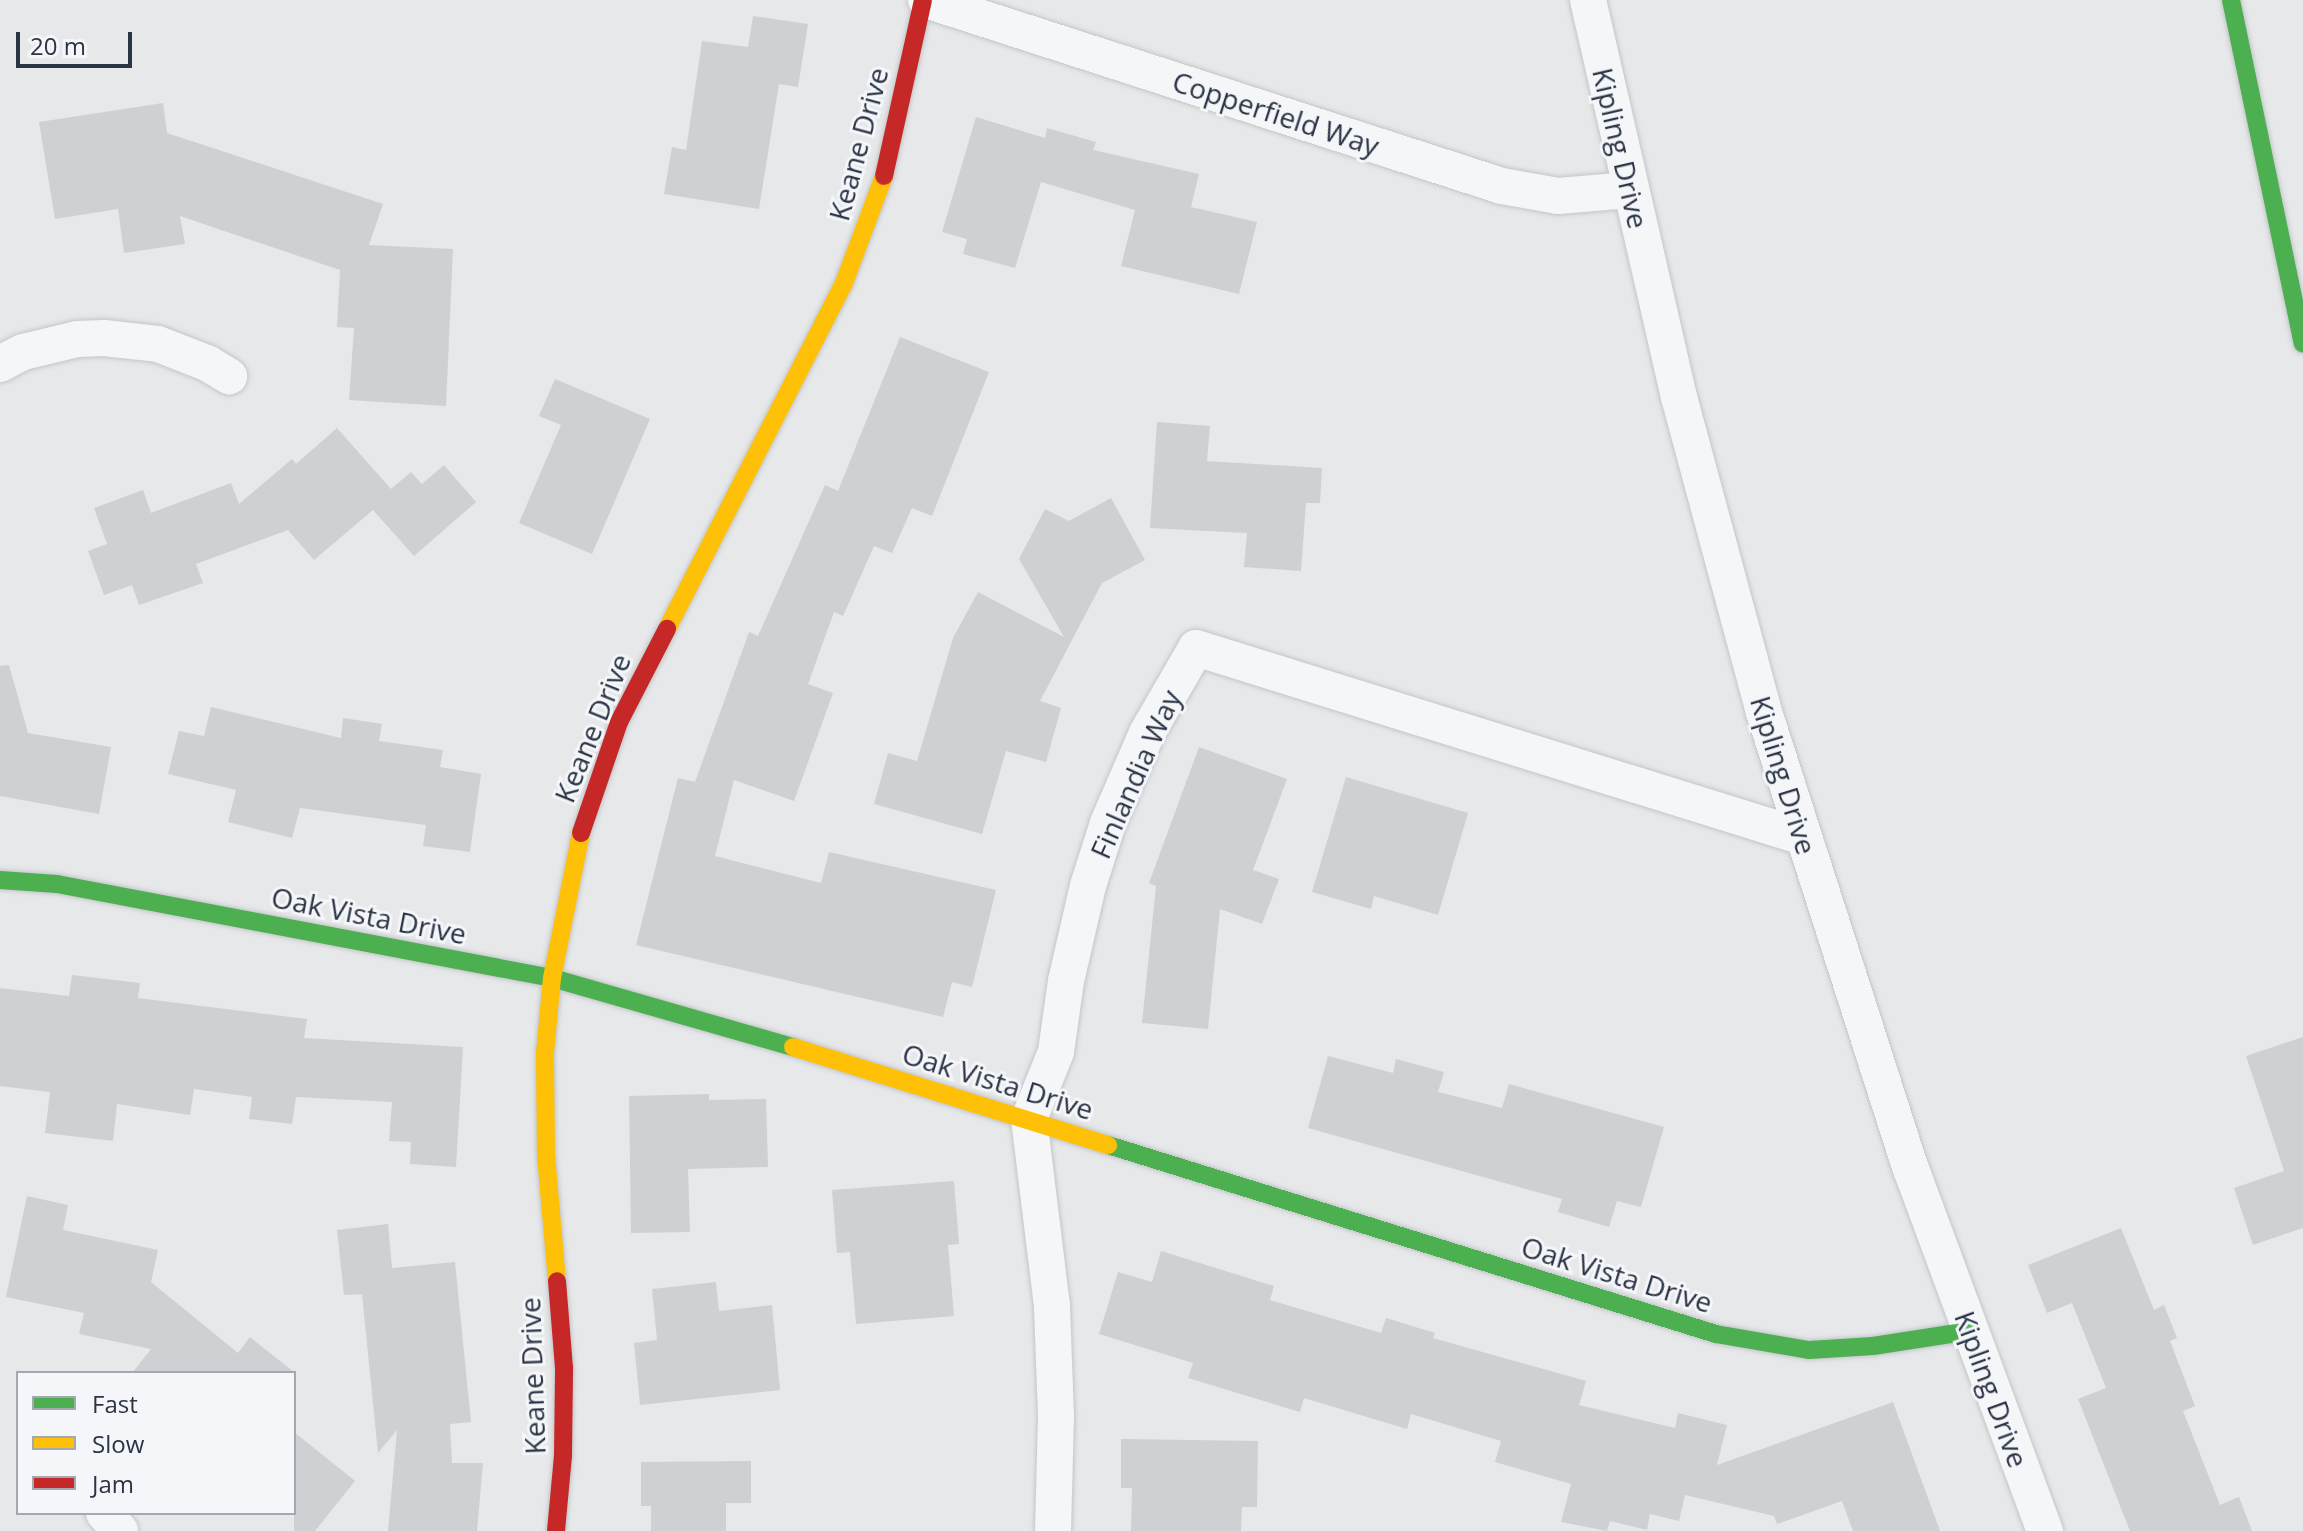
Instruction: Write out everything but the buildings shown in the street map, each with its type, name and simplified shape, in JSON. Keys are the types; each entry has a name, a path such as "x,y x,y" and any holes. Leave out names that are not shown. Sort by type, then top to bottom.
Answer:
{"street":[{"name":"Copperfield Way","path":"924,0 1502,186 1558,196 1630,190"},
{"name":"Keane Drive","path":"556,1531 563,1455 564,1368 546,1155 545,1053 552,978 568,885 582,831 619,722 844,283 873,211 885,174 924,0"},
{"name":"Kipling Drive","path":"1588,0 1683,412 1763,709 1911,1169 2045,1531"},
{"path":"2231,0 2303,344"},
{"path":"0,364 23,352 77,339 104,338 158,344 207,363 229,376"},
{"name":"Finlandia Way","path":"1053,1531 1056,1416 1052,1306 1029,1119 1056,1052 1066,981 1088,886 1108,823 1147,733 1196,648 1803,837"},
{"name":"Oak Vista Drive","path":"0,880 57,884 552,978 684,1013 1716,1334 1777,1347 1809,1350 1873,1346 1970,1331"},
{"path":"106,1515 120,1531"}],"traffic: fast":[{"path":"2231,0 2303,344"},
{"path":"0,880 57,884 552,978 793,1047"},
{"path":"1108,1145 1716,1334 1809,1350 1873,1346 1970,1331"}],"traffic: slow":[{"path":"667,629 844,283 884,176"},
{"path":"557,1281 546,1155 545,1053 552,978 581,833"},
{"path":"793,1047 1108,1145"}],"traffic: jam":[{"path":"884,176 923,0"},
{"path":"581,833 619,722 667,629"},
{"path":"556,1531 563,1455 564,1368 557,1281"}]}
